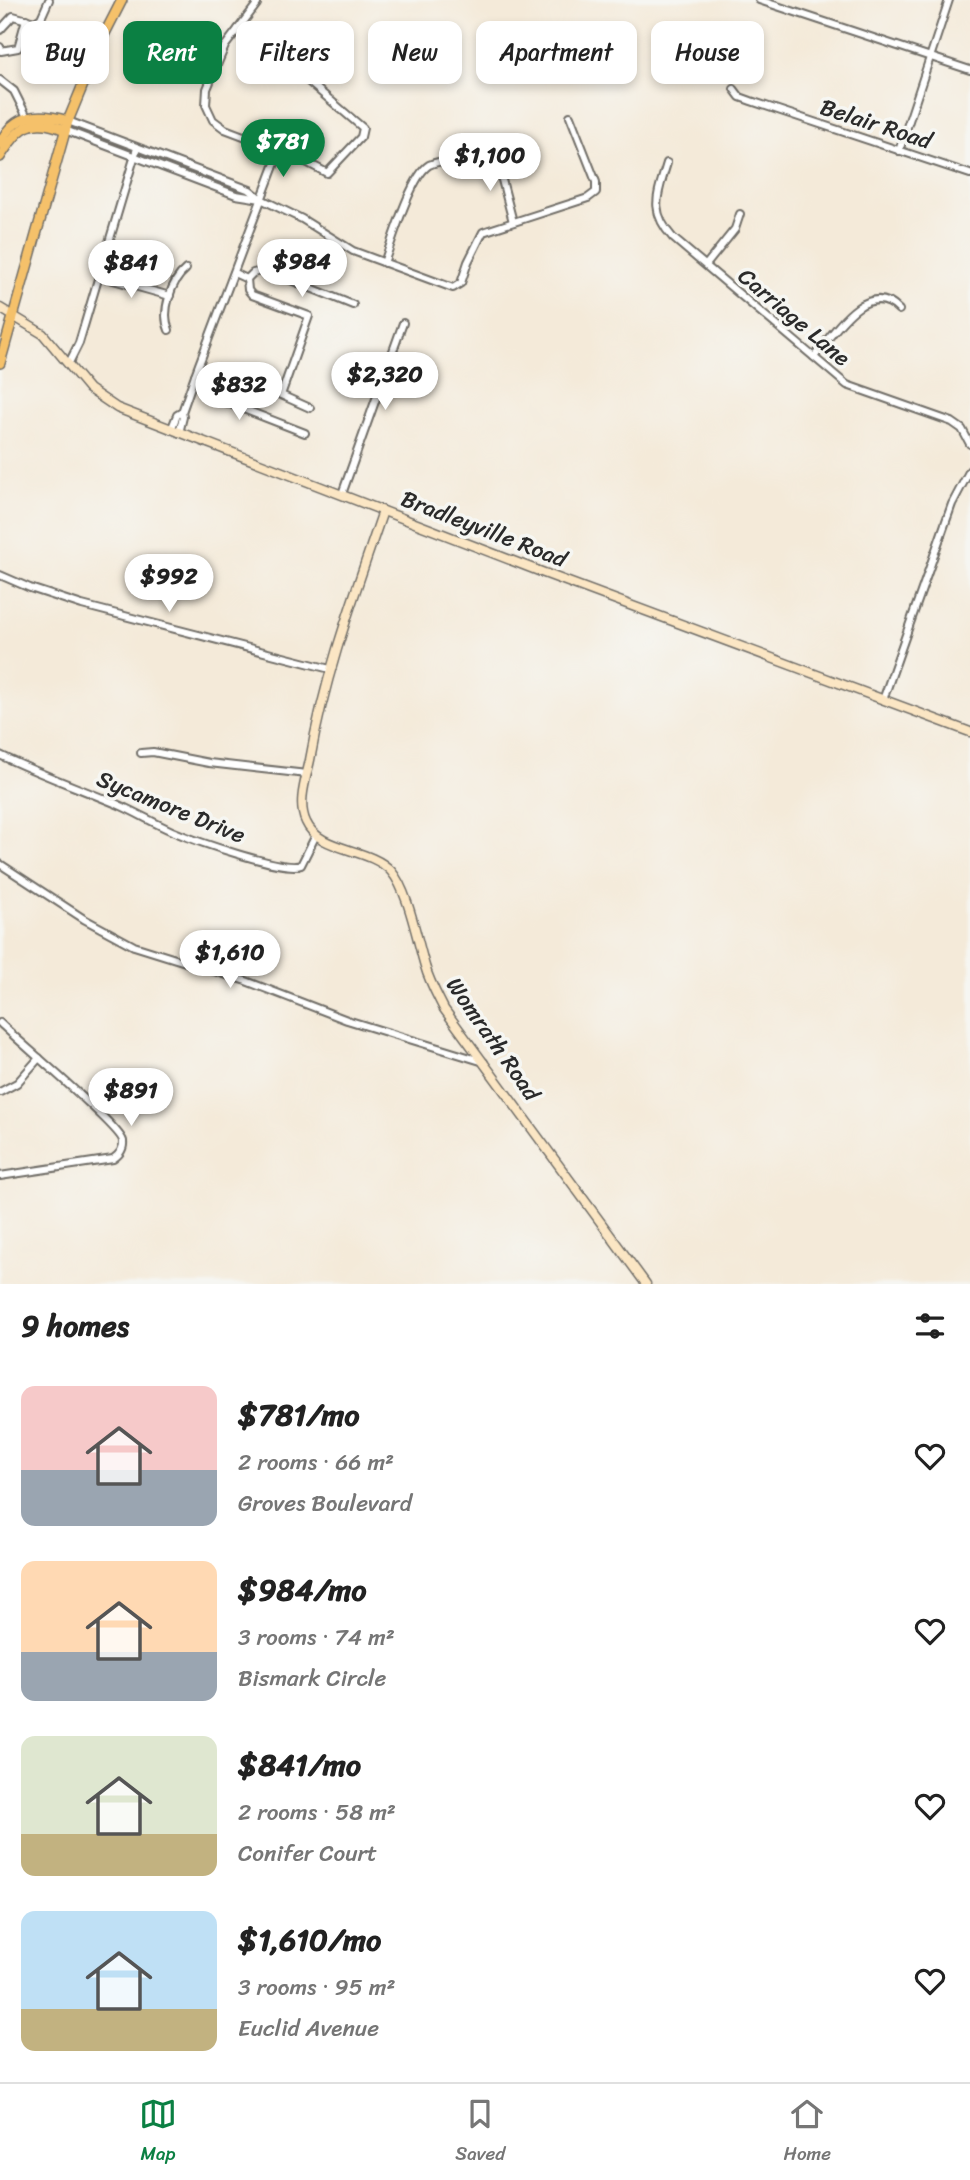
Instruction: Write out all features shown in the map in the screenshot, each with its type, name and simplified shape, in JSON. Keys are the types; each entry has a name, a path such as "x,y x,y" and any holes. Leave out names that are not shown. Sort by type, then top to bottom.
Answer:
{"main road":[{"path":"0,363 66,125 101,41 122,0"},
{"path":"0,144 9,128 27,117 46,115 66,125"},
{"path":"0,157 14,134 31,125 66,125"}],"street":[{"path":"0,30 13,16 35,22 41,18 49,0"},
{"path":"760,0 970,70"},
{"path":"899,150 949,0"},
{"path":"244,21 257,5"},
{"path":"0,47 1,51 18,48 26,19"},
{"path":"236,30 225,46 207,89 206,105 213,120 225,129 280,150 327,173 361,137 363,128 311,84"},
{"path":"0,80 14,90 27,117"},
{"name":"Belair Road","path":"734,89 740,97 751,101 970,174"},
{"path":"66,125 250,190 261,199 302,219 353,251 449,287 456,287 461,283 480,234 588,198 596,192 596,182 570,116"},
{"path":"66,125 135,156 236,195 261,199"},
{"path":"69,363 75,354 137,148"},
{"path":"175,431 177,415 182,412 280,150"},
{"path":"384,263 411,191 424,169 437,162 516,155"},
{"path":"496,157 513,222"},
{"name":"Carriage Lane","path":"667,163 656,200 660,219 673,237 853,388 952,422 962,429 970,444"},
{"path":"706,265 735,229 740,214"},
{"path":"169,330 166,318 170,296 176,279 186,269"},
{"path":"247,279 253,273 266,270 353,305"},
{"path":"234,274 247,279"},
{"path":"99,276 170,296"},
{"path":"247,279 248,290 253,295 309,316 281,395"},
{"path":"814,356 851,312 861,305 885,299 899,310"},
{"name":"Bradleyville Road","path":"0,309 43,334 89,389 117,408 970,732"},
{"path":"342,494 403,323"},
{"path":"206,380 218,374 281,395 310,408"},
{"path":"195,375 206,380"},
{"path":"206,380 210,396 305,433"},
{"path":"883,700 933,554 958,491 970,470"},
{"path":"316,835 308,826 303,813 307,774 330,669 383,511"},
{"path":"0,575 82,605 330,669"},
{"path":"141,753 153,752 233,767 307,774"},
{"name":"Sycamore Drive","path":"0,755 172,831 272,863 295,867 301,865 316,835"},
{"name":"Womrath Road","path":"316,835 366,855 393,873 400,885 425,968 437,995 455,1024 646,1284"},
{"path":"0,864 84,919 134,946 246,981 347,1020 484,1062"},
{"path":"0,1023 119,1134 122,1141 122,1150 113,1159 0,1176"},
{"path":"0,1092 17,1083 39,1058"}]}
